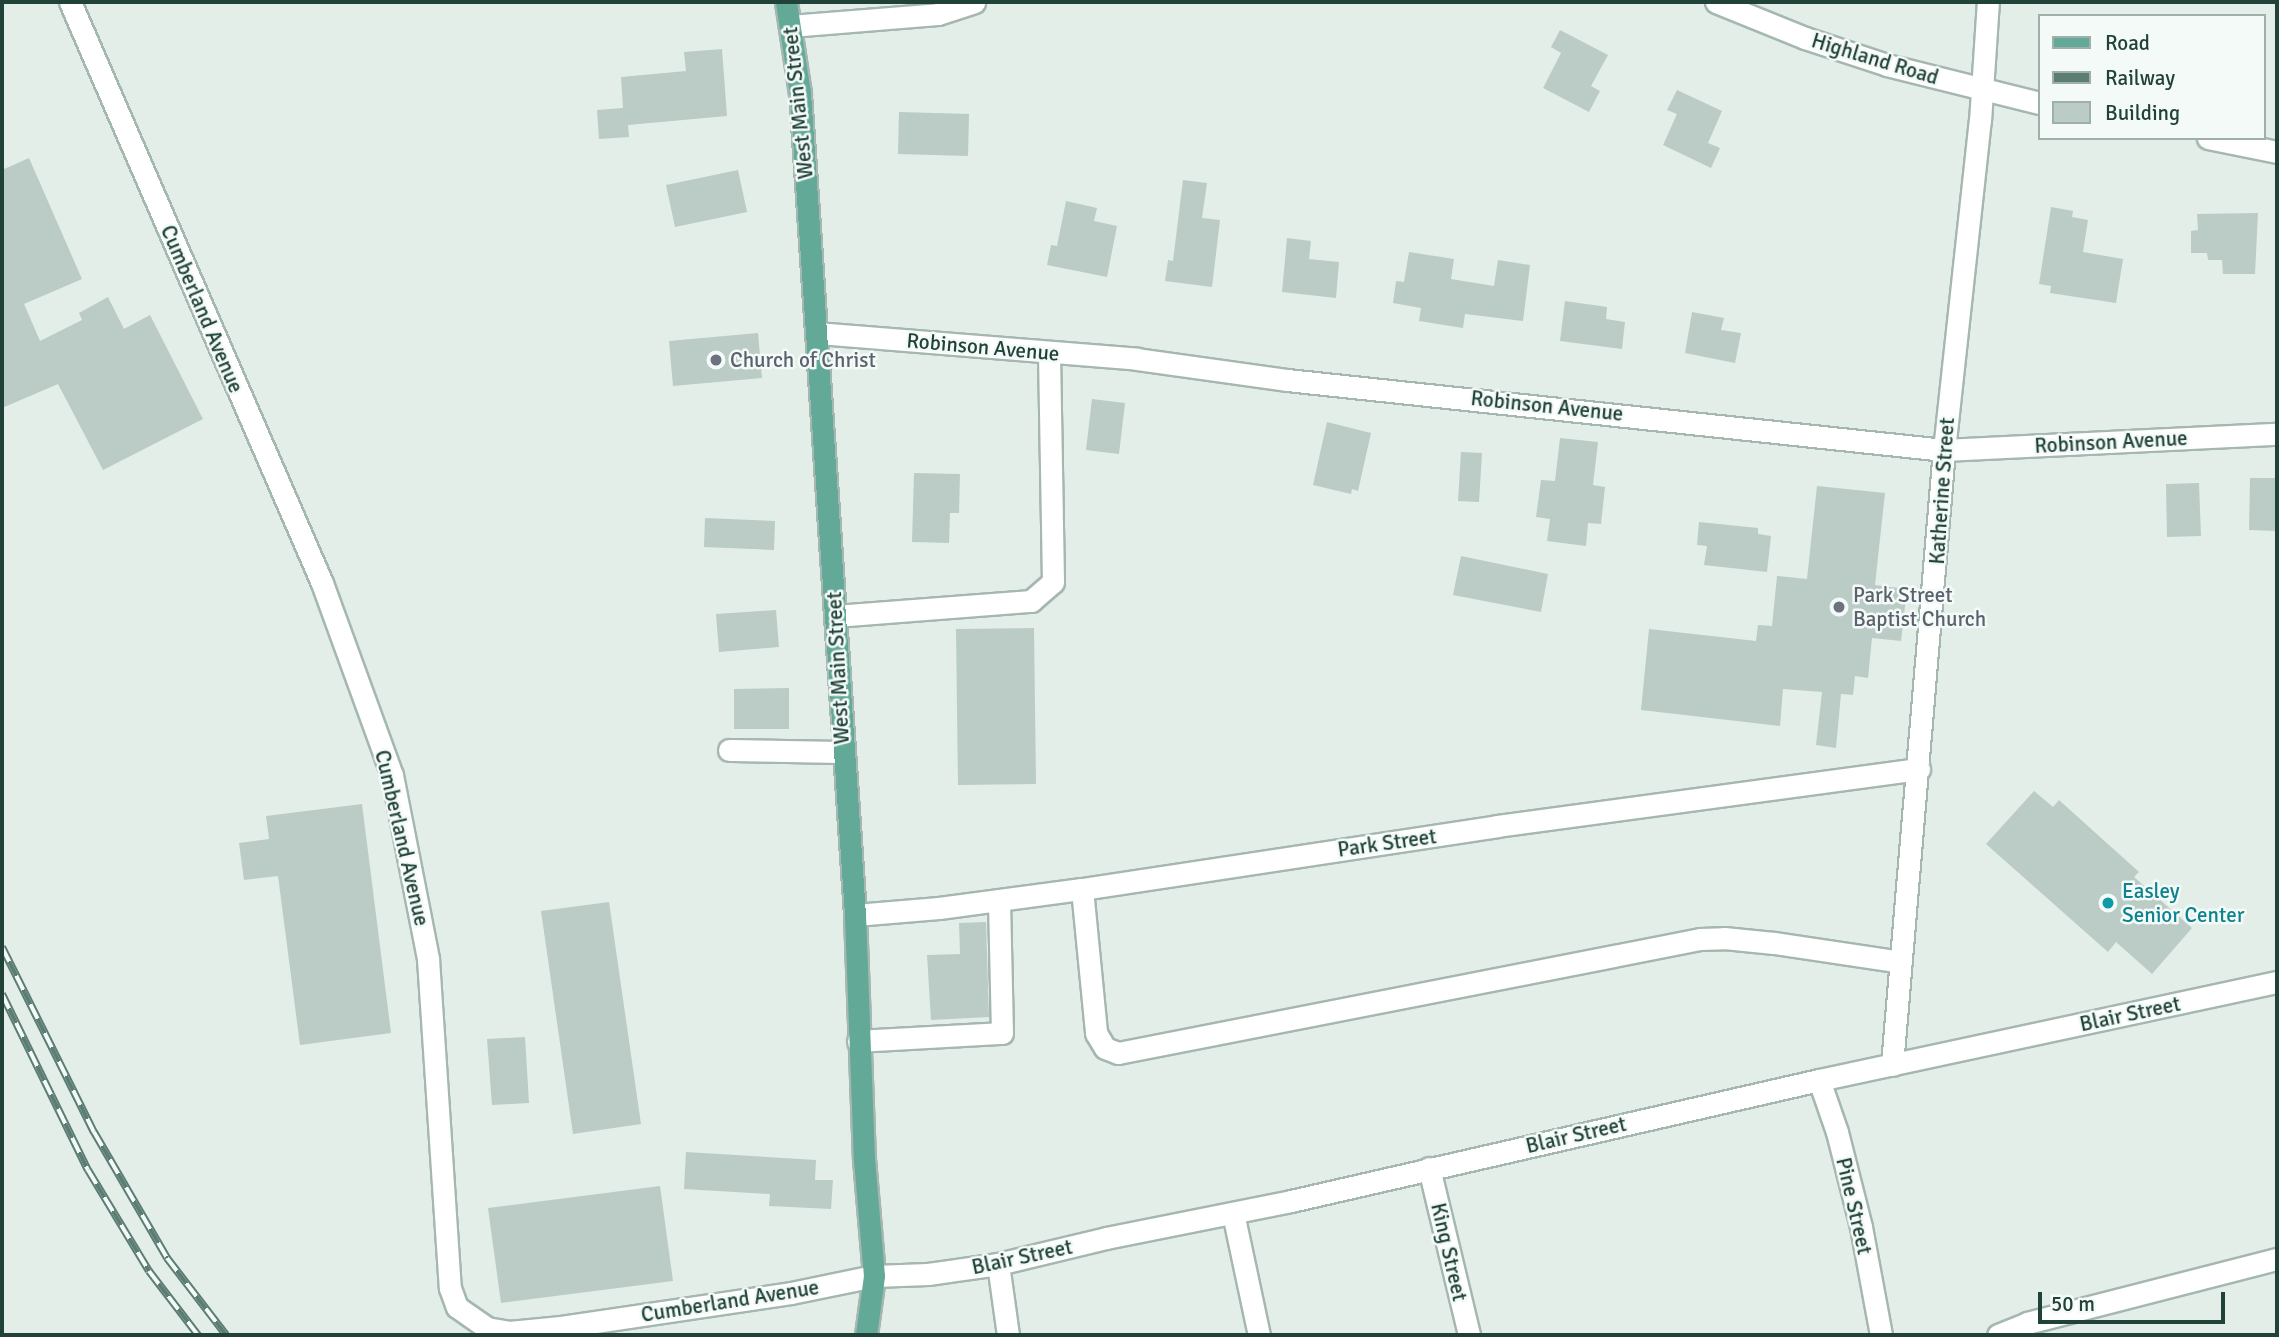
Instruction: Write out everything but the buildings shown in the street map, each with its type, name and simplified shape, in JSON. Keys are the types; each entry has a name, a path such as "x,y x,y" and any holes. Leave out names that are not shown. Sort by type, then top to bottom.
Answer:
{"main road":[{"name":"West Main Street","path":"786,2 800,93 855,915 858,1041 874,1276 866,1335"}],"street":[{"name":"Cumberland Avenue","path":"70,2 322,583 392,775 428,959 450,1288 457,1307 486,1328 509,1332 791,1293 874,1276"},
{"path":"790,26 938,13 974,2"},
{"name":"Highland Road","path":"1716,2 1805,38 1887,65 2038,103"},
{"name":"Katherine Street","path":"1892,1065 1944,450 1982,89 1988,2"},
{"path":"2218,140 2277,152"},
{"name":"Robinson Avenue","path":"817,333 1138,359 1287,380 1944,450 2277,434"},
{"path":"835,616 1031,601 1053,582 1049,353"},
{"path":"729,750 843,752"},
{"name":"Park Street","path":"855,915 1082,889 1497,826 1919,769"},
{"path":"1082,889 1096,1033 1105,1048 1118,1053 1700,939 1773,943 1902,962"},
{"path":"858,1041 1002,1033 999,900"},
{"name":"Blair Street","path":"874,1276 928,1274 998,1264 1819,1080 2277,982"},
{"name":"Pine Street","path":"1819,1080 1837,1132 1861,1227 1881,1335"},
{"name":"King Street","path":"1429,1168 1469,1335"},
{"path":"1233,1213 1259,1335"},
{"path":"1998,1335 2027,1323 2277,1259"},
{"path":"998,1264 1008,1335"}],"railway":[{"path":"2,947 94,1132 167,1258 226,1335"},
{"path":"2,994 88,1170 149,1271 198,1335"}],"place":[{"name":"Church of Christ","path":"716,360"},
{"name":"Park Street Baptist Church","path":"1839,607"},
{"name":"Easley Senior Center","path":"2108,903"}]}
